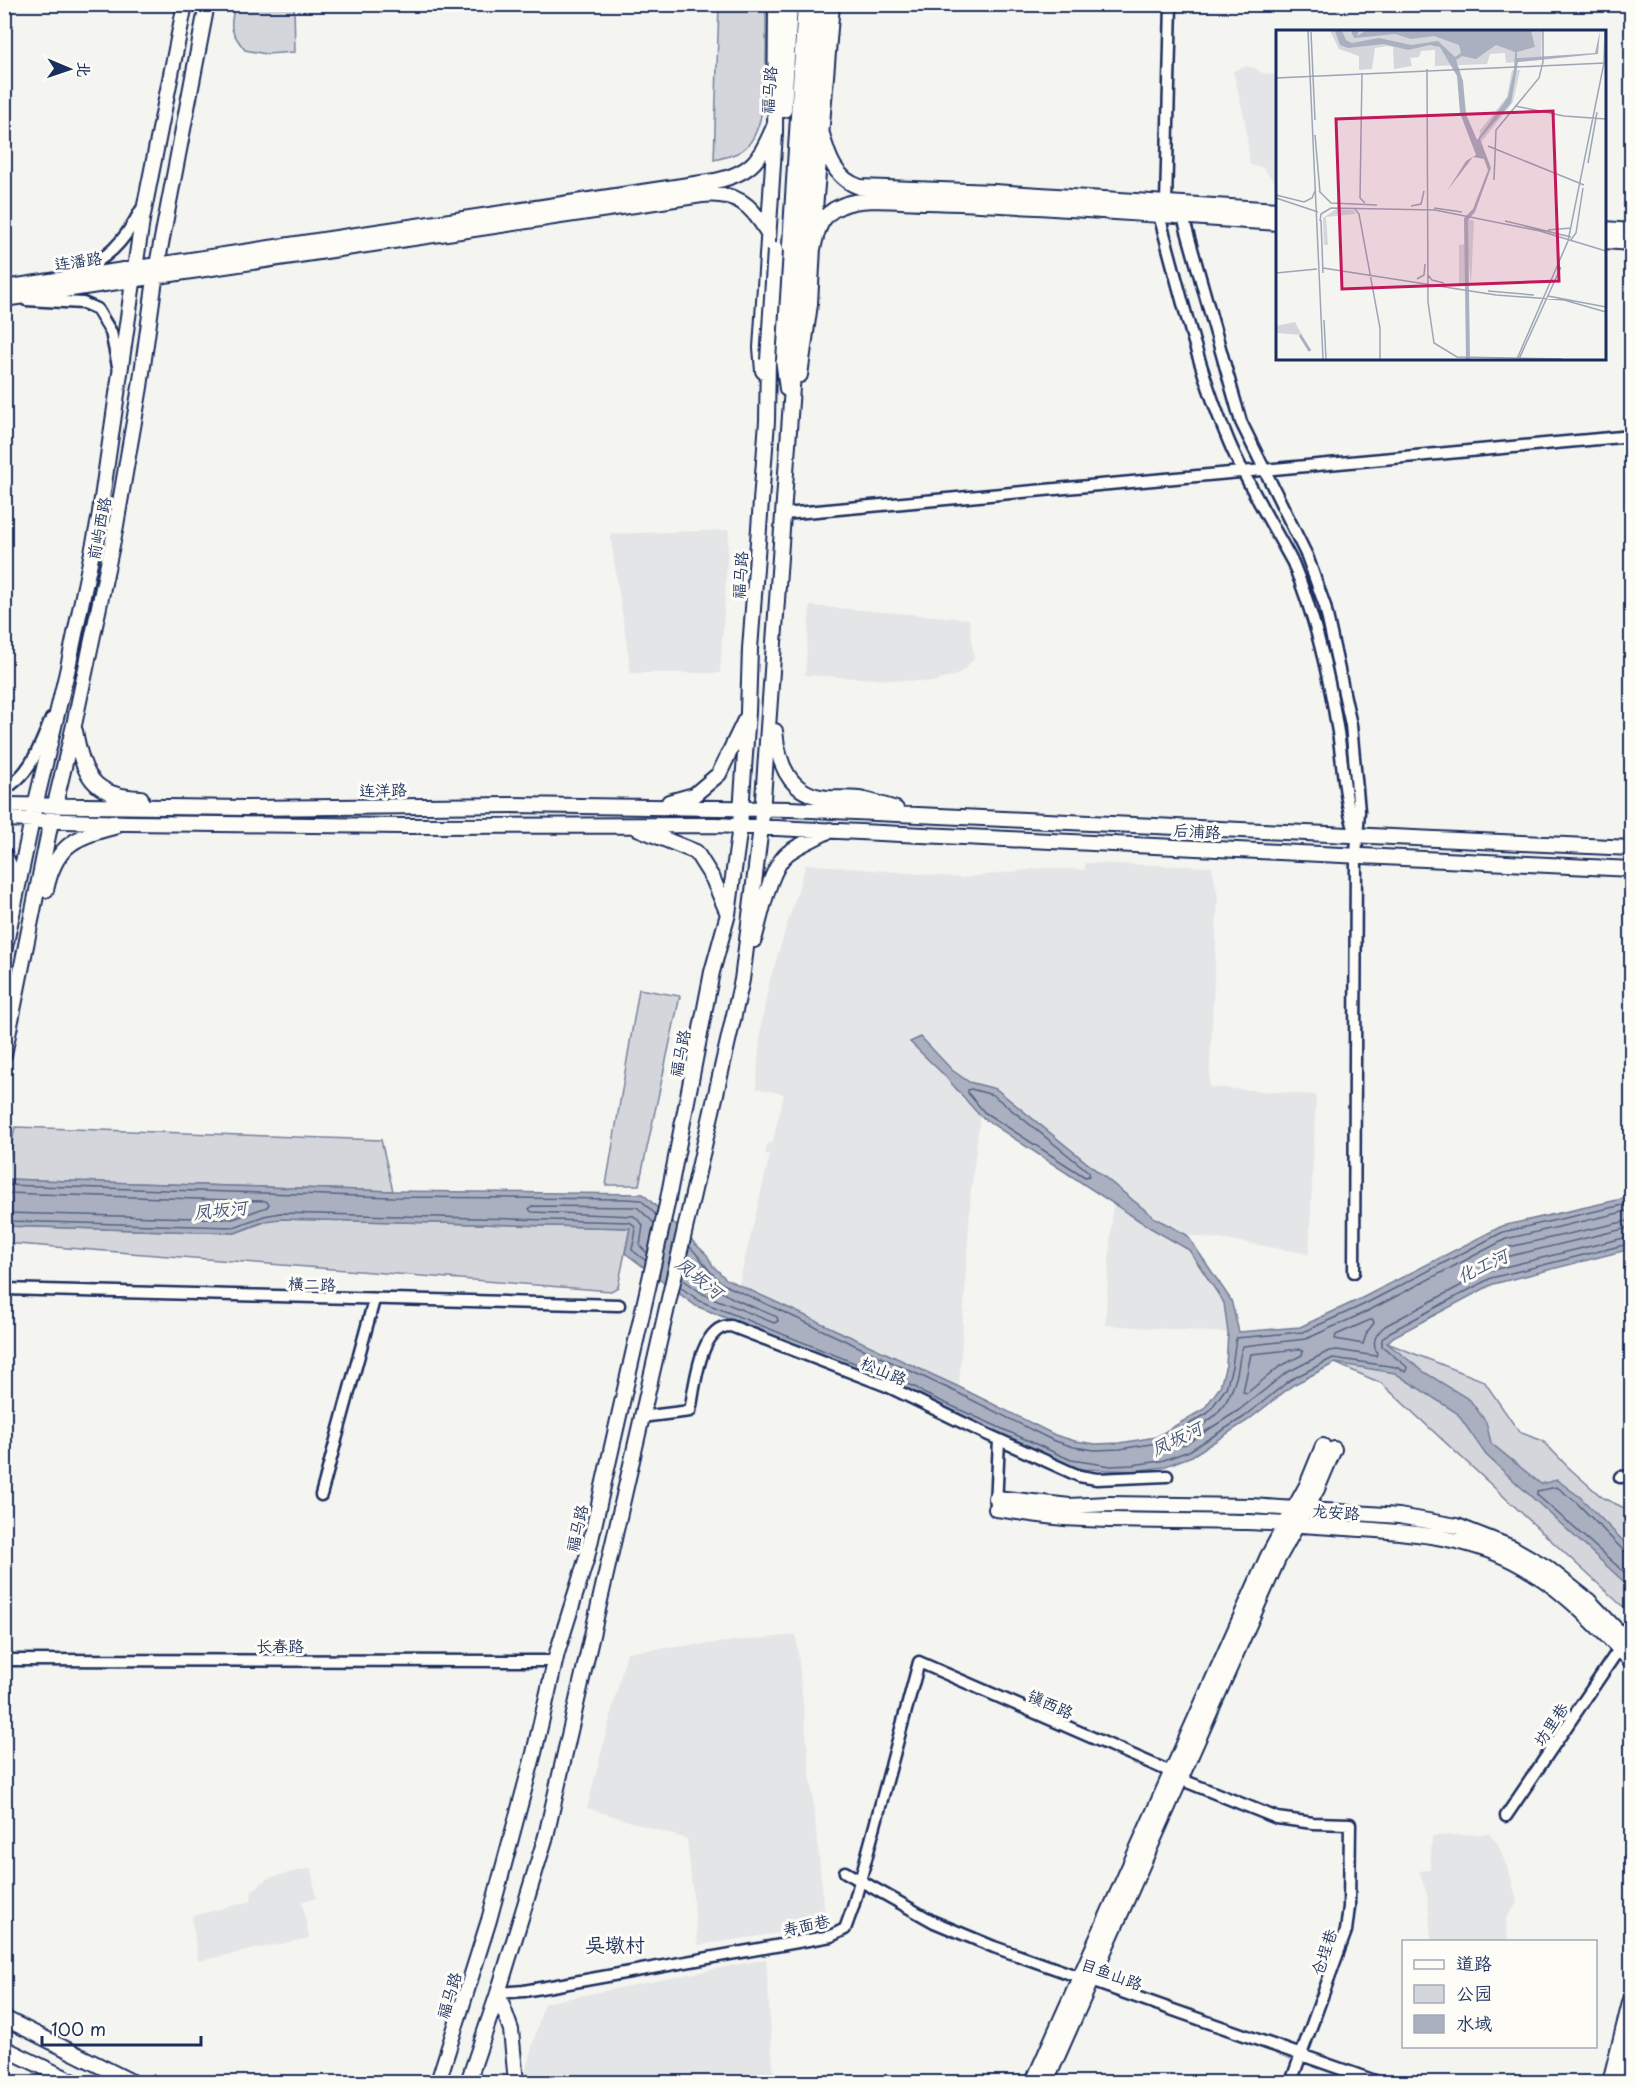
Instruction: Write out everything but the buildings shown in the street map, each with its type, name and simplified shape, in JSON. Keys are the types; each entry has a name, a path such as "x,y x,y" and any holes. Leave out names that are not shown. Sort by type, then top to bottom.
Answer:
{"highway":[{"path":"794,359 818,4"}],"main road":[{"name":"前屿西路","path":"4,952 99,519 146,200 185,4"},
{"name":"前屿西路","path":"4,1055 51,821 74,725 121,500 156,271 207,4"},
{"path":"767,421 761,348 775,124 776,4"},
{"name":"福马路","path":"438,2082 492,1909 556,1661 587,1557 667,1204 712,972 728,914 740,826 748,712 790,4"},
{"name":"福马路","path":"791,421 783,358 805,4"},
{"path":"791,421 809,322 832,4"},
{"path":"156,271 729,178 748,169 756,162 775,124"},
{"path":"822,134 837,172 860,187 994,192 1162,209 1183,217 1276,223"},
{"path":"156,271 711,194 730,196 747,204 759,217 768,233"},
{"path":"813,249 823,218 841,206 856,202 1276,210"},
{"path":"1606,229 1632,231"},
{"path":"1606,241 1632,243"},
{"name":"连潘路","path":"6,295 156,271"},
{"name":"连潘路","path":"6,295 69,278 135,274"},
{"name":"福马路","path":"468,2082 498,1993 550,1818 742,980 761,827 794,359"},
{"path":"771,690 778,756 793,782 819,797 862,799 918,815"},
{"path":"654,806 694,795 718,774 748,712"},
{"path":"74,725 85,770 98,786 111,794 124,798 192,799 247,807"},
{"name":"连洋路","path":"4,805 54,807 654,806 762,809"},
{"name":"后浦路","path":"762,809 1632,848"},
{"path":"4,819 128,823 401,826 761,827"},
{"path":"12,1017 40,922 54,862 63,850 79,838 128,823"},
{"path":"630,825 696,852 713,879 728,914"},
{"name":"后浦路","path":"761,827 1632,869"},
{"path":"742,980 777,865 787,853 831,830"},
{"path":"4,854 13,878 13,909"},
{"path":"1046,2082 1085,1980 1176,1775 1268,1556 1299,1510 1317,1489 1328,1448"},
{"name":"龙安路","path":"996,1503 1070,1506 1120,1504 1251,1506 1415,1518 1457,1526 1513,1548 1561,1578 1588,1601 1625,1647 1632,1662"},
{"name":"龙安路","path":"996,1503 1068,1518 1291,1524 1396,1531 1450,1541 1513,1561 1554,1588 1625,1647"},
{"path":"1033,2082 1085,1980"},
{"path":"498,1993 511,2030 516,2082"},
{"path":"1610,2082 1632,1995"},
{"path":"4,2018 132,2082"},
{"path":"1620,2082 1632,2038"},
{"path":"4,2048 74,2082"}],"street":[{"path":"1171,4 1162,209 1204,373 1230,444 1293,563 1307,602 1332,701 1348,811 1357,834"},
{"path":"69,278 96,264 119,246 146,200"},
{"path":"1183,217 1241,422 1307,556 1325,606 1351,725 1359,811 1356,855 1354,1272"},
{"path":"6,295 83,303 97,309 111,332 121,378"},
{"path":"784,514 1632,436"},
{"path":"4,789 33,762 62,694"},
{"name":"横二路","path":"4,1289 619,1305"},
{"path":"321,1495 374,1300"},
{"name":"松山路","path":"641,1417 690,1411 705,1346 719,1327 731,1326 887,1386 1058,1468 1088,1478 1167,1476"},
{"path":"996,1503 999,1440"},
{"name":"坊里巷","path":"1506,1816 1625,1647"},
{"name":"长春路","path":"4,1660 556,1661"},
{"name":"寿面巷","path":"498,1993 524,1991 839,1933 848,1925 861,1881 919,1662"},
{"name":"镇西路","path":"919,1662 1277,1818 1313,1823 1350,1824"},
{"name":"仓埕巷","path":"1291,2082 1346,1931 1349,1907 1350,1824"},
{"name":"目鱼山路","path":"845,1872 955,1932 1378,2082"}],"shaded area":[{"path":"1247,66 1262,73 1276,75 1276,180 1274,181 1262,167 1250,165 1245,120 1233,71"},
{"path":"729,530 720,673 631,673 610,534"},
{"path":"810,606 969,619 974,659 959,674 933,682 805,675"},
{"path":"1085,863 1212,867 1218,897 1209,1087 1316,1095 1309,1254 1187,1235 1155,1218 996,1089 969,1082 952,1070 921,1037 911,1042 980,1116 971,1191 959,1387 739,1284 770,1155 765,1154 768,1143 772,1144 784,1094 756,1088 761,1026 769,983 806,864 963,878 1044,868 1085,870"},
{"path":"1113,1202 1149,1227 1189,1250 1224,1303 1228,1333 1105,1325"},
{"path":"796,1635 826,1926 698,1945 687,1839 587,1808 627,1652"},
{"path":"1489,1834 1498,1844 1512,1881 1517,1903 1506,1919 1508,1940 1431,1940 1428,1897 1419,1871 1430,1870 1432,1836"},
{"path":"311,1868 316,1898 302,1901 309,1938 198,1961 192,1916 251,1901 252,1891 268,1878"},
{"path":"766,1959 774,2082 526,2082 526,2069 544,2003"}],"green space":[{"path":"235,5 294,5 295,52 266,54 245,50 232,29"},
{"path":"719,5 766,5 766,78 761,117 756,133 744,148 728,157 714,160"},
{"path":"639,989 680,996 639,1185 606,1185"},
{"path":"15,1127 381,1140 393,1191 5,1179"},
{"path":"273,1219 630,1228 618,1287 611,1291 5,1243 5,1226 235,1233"},
{"path":"1387,1343 1484,1381 1519,1432 1543,1441 1603,1498 1631,1511 1631,1611 1621,1605 1381,1383 1335,1363"}],"water":[{"path":"921,1037 952,1070 969,1082 996,1089 1155,1218 1187,1235 1231,1300 1239,1332 1300,1327 1502,1226 1631,1197 1631,1249 1493,1284 1393,1337 1387,1343 1424,1372 1470,1400 1486,1422 1491,1443 1541,1484 1557,1480 1580,1497 1631,1549 1631,1586 1486,1455 1457,1413 1395,1373 1335,1363 1293,1385 1247,1421 1192,1456 1163,1467 1133,1471 1083,1469 1027,1447 884,1381 696,1306 625,1253 630,1228 280,1219 265,1221 235,1233 5,1226 5,1179 393,1191 643,1194 707,1255 713,1266 726,1279 959,1387 1055,1435 1096,1444 1156,1437 1204,1409 1220,1387 1226,1365 1228,1333 1224,1303 1189,1250 1149,1227 980,1116 944,1075 910,1042"}],"district":[{"name":"吴墩村","path":"615,1944"}],"water label":[{"name":"凤坂河","path":"220,1209"},
{"name":"化工河","path":"1482,1265"},
{"name":"凤坂河","path":"700,1277"},
{"name":"凤坂河","path":"1176,1438"}]}
